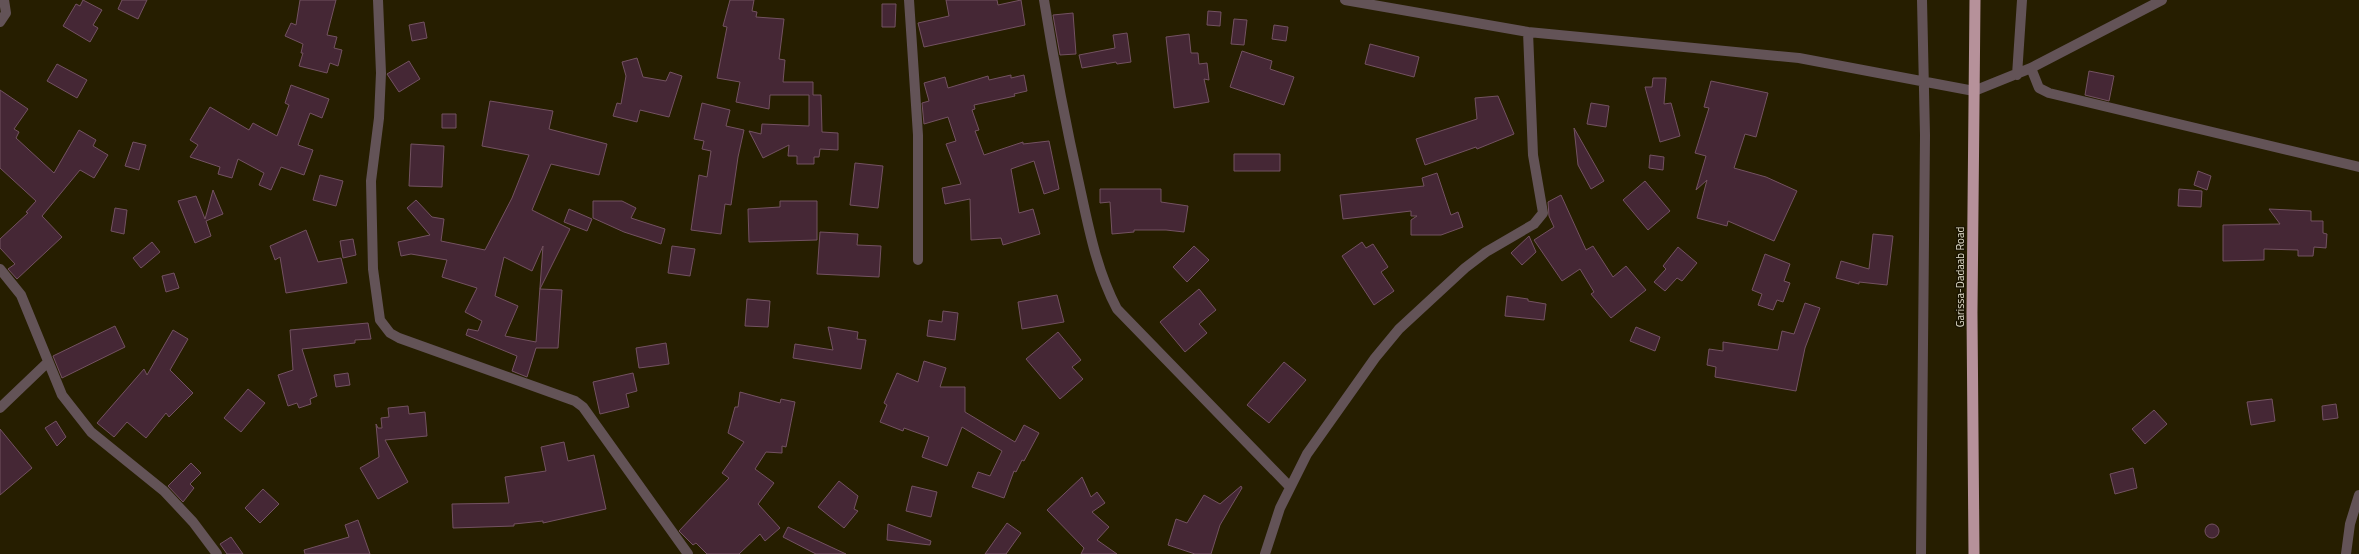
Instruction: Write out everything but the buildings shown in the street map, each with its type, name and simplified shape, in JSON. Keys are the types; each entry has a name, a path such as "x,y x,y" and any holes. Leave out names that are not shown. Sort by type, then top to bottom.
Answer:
{"highway":[{"name":"Garissa-Dadaab Road","path":"1974,554 1972,321 1975,0"}],"street":[{"path":"0,22 6,13 4,0"},
{"path":"378,0 381,73 379,118 371,181 370,223 373,269 380,320 390,333 399,338 514,381 562,395 575,401 583,407 688,554"},
{"path":"909,0 918,135 918,260"},
{"path":"1044,0 1074,165 1094,253 1107,289 1117,309 1290,487"},
{"path":"1345,0 1528,32 1798,58 1923,80 1974,91 2032,68 2162,0"},
{"path":"1921,554 1925,135 1922,0"},
{"path":"2017,75 2022,0"},
{"path":"1264,554 1280,508 1290,487 1322,433 1375,358 1399,329 1465,268 1486,252 1534,224 1543,213 1533,154 1528,32"},
{"path":"2032,68 2039,88 2049,93 2359,167"},
{"path":"0,269 21,295 62,395 91,432 164,491 193,522 217,554"},
{"path":"0,408 48,362"},
{"path":"2346,554 2350,524 2359,495"}]}
